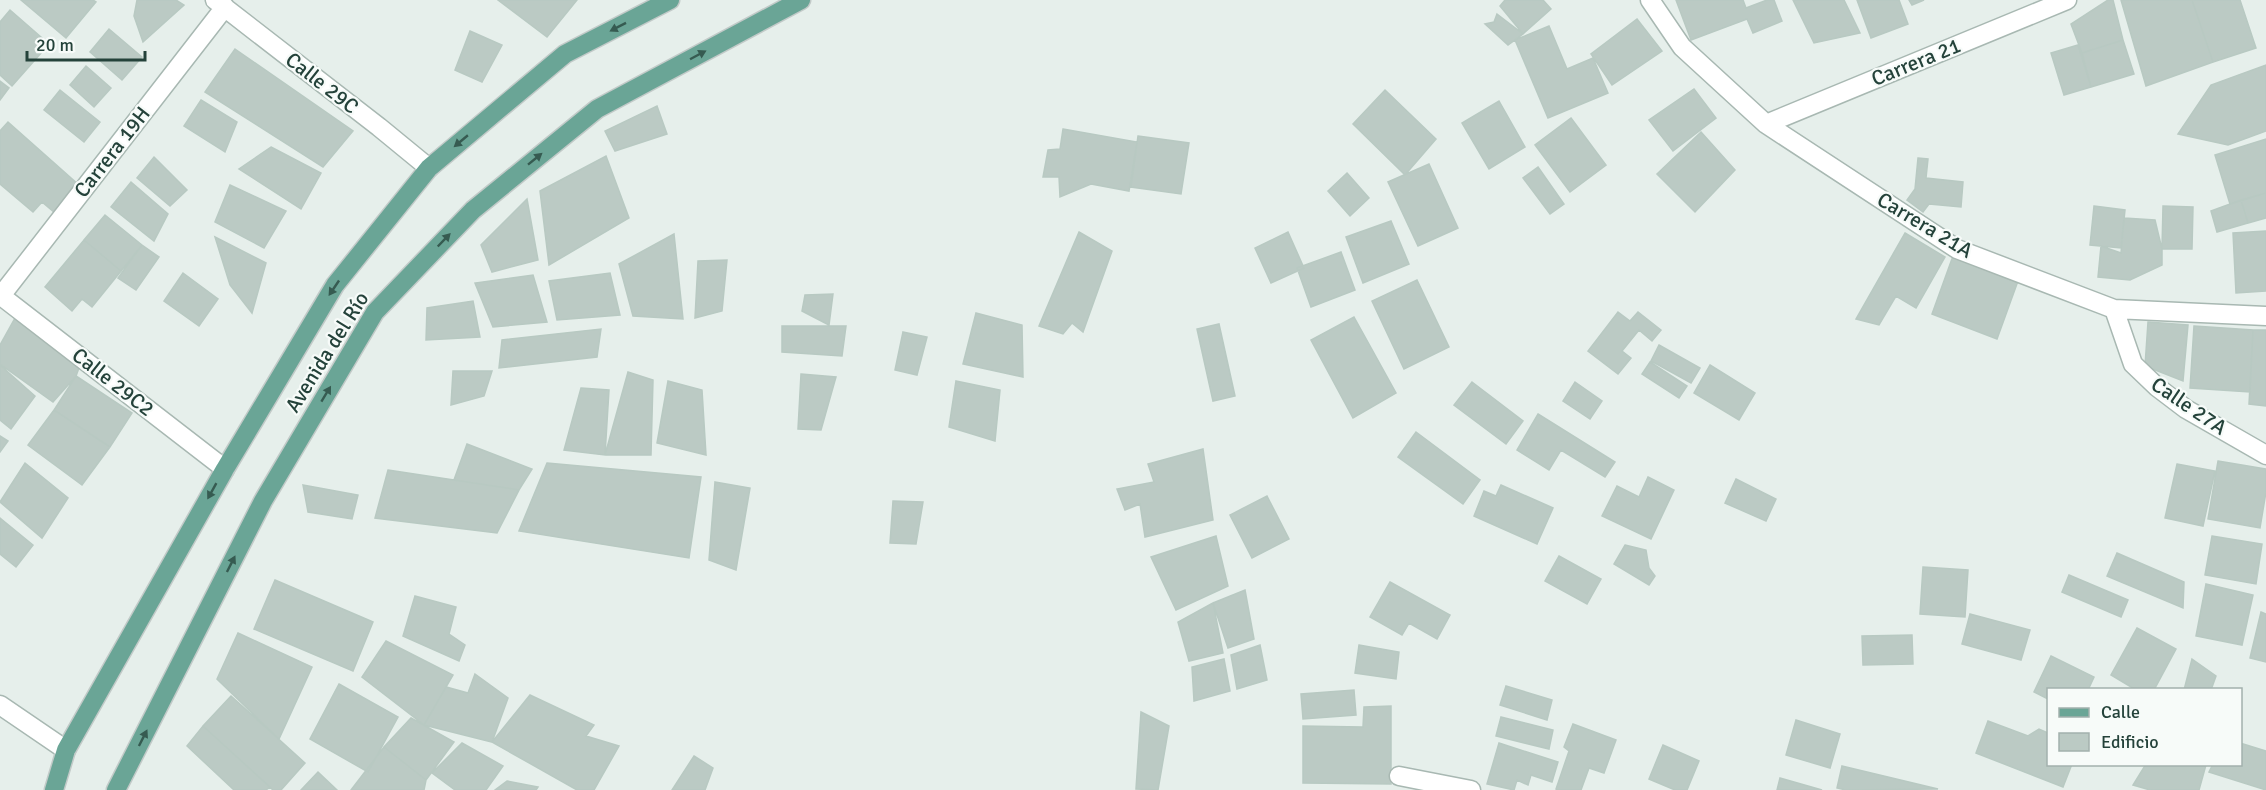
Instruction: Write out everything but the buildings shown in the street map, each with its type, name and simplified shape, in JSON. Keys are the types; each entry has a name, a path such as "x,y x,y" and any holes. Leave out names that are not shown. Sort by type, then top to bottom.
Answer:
{"main road":[{"name":"Avenida del Río","path":"54,790 66,750 225,469 335,285 429,168 565,54 670,0"},
{"name":"Avenida del Río","path":"116,790 263,501 375,312 473,210 597,109 801,0"}],"street":[{"name":"Carrera 21A","path":"1650,0 1682,47 1766,124 1957,249 2114,309 2266,316"},
{"name":"Carrera 21","path":"1766,124 2067,0"},
{"name":"Calle 29C","path":"220,4 380,127 429,168"},
{"name":"Carrera 19H","path":"0,296 220,4"},
{"name":"Calle 29C2","path":"0,296 225,469"},
{"name":"Calle 27A","path":"2114,309 2133,364 2141,372 2186,409 2266,455"},
{"path":"0,705 66,750"},
{"path":"1400,776 1471,790"}]}
